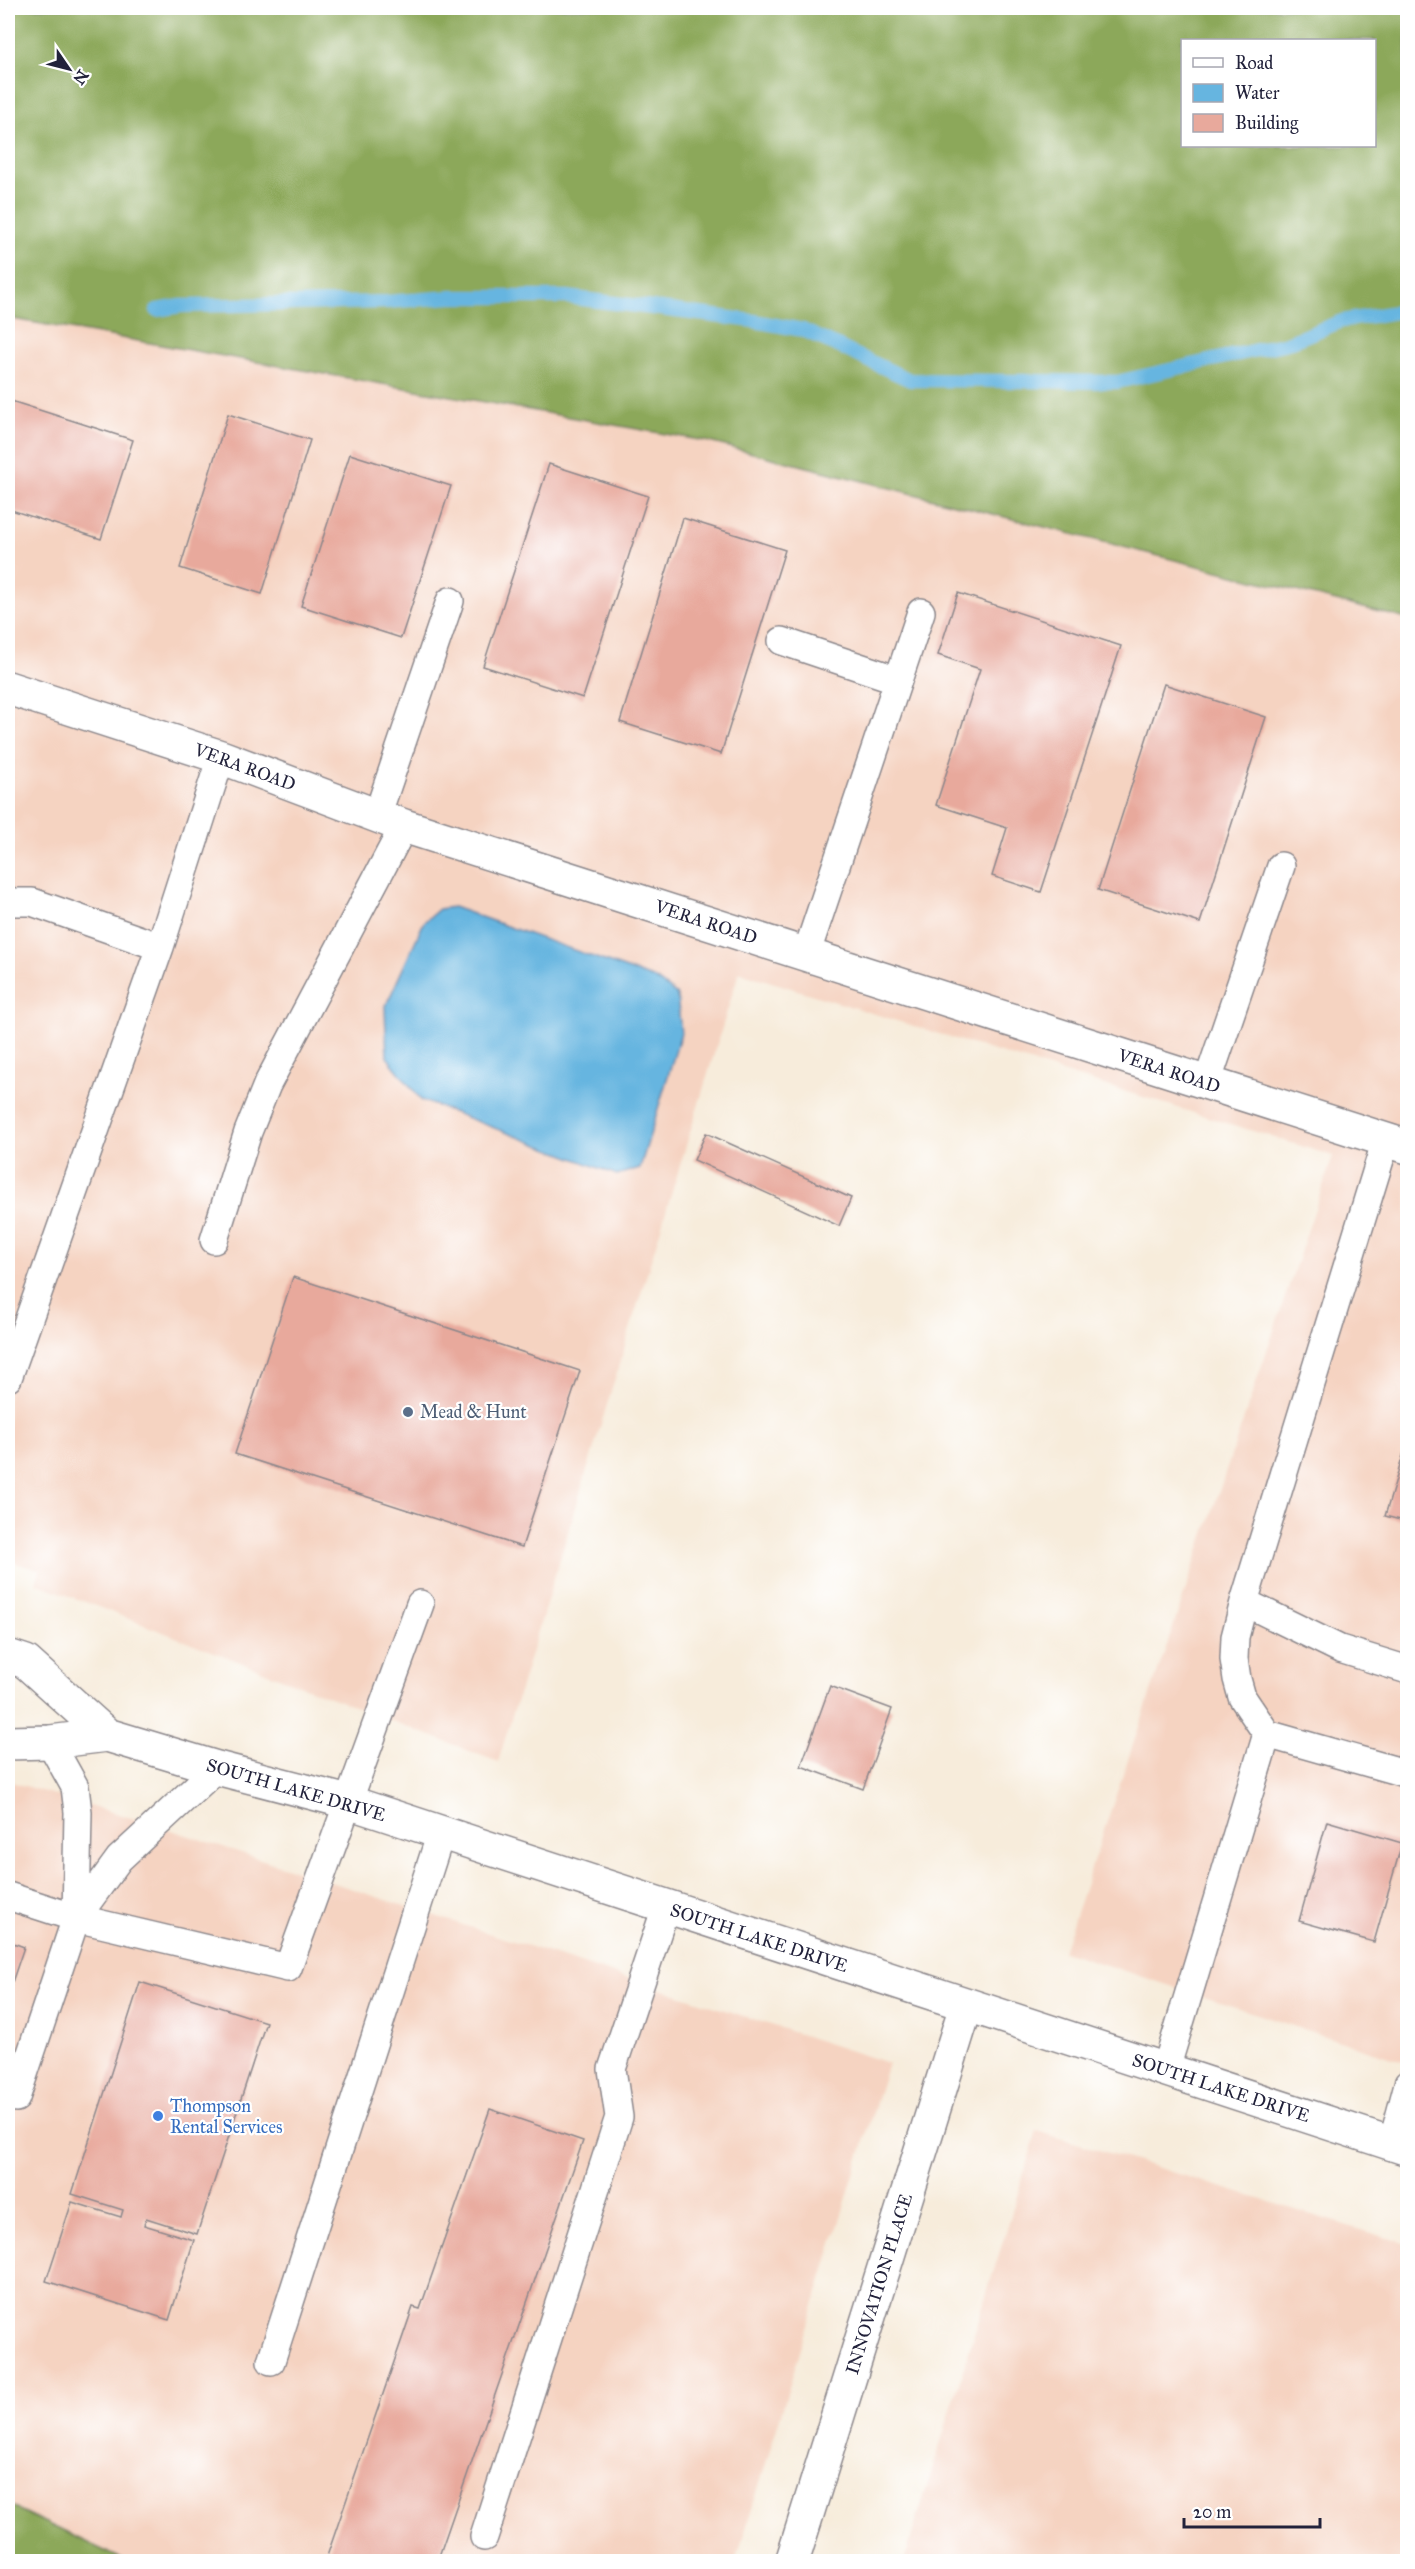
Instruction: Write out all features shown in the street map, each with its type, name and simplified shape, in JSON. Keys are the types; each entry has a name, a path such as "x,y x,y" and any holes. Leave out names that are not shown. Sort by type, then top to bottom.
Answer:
{"street":[{"name":"VERA ROAD","path":"8,688 221,757 391,821 1397,1143"},
{"name":"SOUTH LAKE DRIVE","path":"8,1656 26,1662 107,1735"},
{"name":"SOUTH LAKE DRIVE","path":"8,1743 50,1742 107,1735 217,1768 348,1802 966,2006 1400,2146"},
{"name":"INNOVATION PLACE","path":"792,2562 966,2006"}],"lane":[{"path":"214,1240 248,1132 267,1086 391,821 450,601"},
{"path":"806,955 921,612"},
{"path":"782,641 898,680"},
{"path":"8,1378 160,947 221,757"},
{"path":"1207,1083 1281,866"},
{"path":"8,902 32,902 160,947"},
{"path":"1397,1143 1244,1602 1236,1637 1234,1659 1242,1697 1267,1734 1407,1774"},
{"path":"1244,1602 1340,1649 1407,1670"},
{"path":"8,1896 76,1918 288,1968 420,1604"},
{"path":"1166,2069 1267,1734"},
{"path":"8,2095 16,2098 76,1918 78,1812 75,1787 50,1742"},
{"path":"76,1918 119,1859 217,1768"},
{"path":"272,2361 441,1833"},
{"path":"484,2537 619,2117 612,2069 666,1907"},
{"path":"1400,2146 1407,2084"}],"shaded area":[{"path":"8,318 705,441 1407,619 1407,2063 1063,1951 1333,1156 739,972 498,1762 36,1583 40,1570 8,1561"},
{"path":"8,1781 168,1829 888,2063 736,2561 126,2561 8,2505"},
{"path":"1037,2131 1407,2244 1407,2561 904,2561"}],"green space":[{"path":"8,8 1407,8 1407,619 705,441 8,318"},
{"path":"8,2505 126,2561 8,2561"}],"water":[{"path":"453,907 655,979 677,995 681,1033 640,1168 617,1175 421,1100 387,1057 385,1008 424,922 439,909"}],"building":[{"path":"8,400 133,440 101,539 8,509"},
{"path":"228,414 310,440 262,594 180,568"},
{"path":"350,454 451,486 401,638 301,606"},
{"path":"549,464 648,496 583,698 483,666"},
{"path":"683,518 785,550 721,754 620,722"},
{"path":"958,593 1121,646 1041,892 992,876 1007,828 936,805 980,669 938,655"},
{"path":"1164,684 1266,717 1200,923 1098,890"},
{"path":"706,1133 851,1198 839,1226 694,1160"},
{"name":"Mead & Hunt","path":"293,1277 580,1371 522,1547 235,1454"},
{"path":"1408,1442 1408,1522 1385,1516"},
{"path":"830,1686 892,1709 863,1789 801,1766"},
{"path":"1327,1821 1402,1843 1374,1942 1299,1921"},
{"path":"8,1941 24,1947 8,1994"},
{"path":"140,1982 266,2022 197,2234 146,2218 144,2225 194,2240 169,2320 46,2281 72,2202 121,2217 123,2210 72,2194"},
{"path":"490,2109 583,2141 437,2562 325,2562 413,2307 420,2309"}],"waterway":[{"path":"157,310 181,306 386,302 451,297 567,297 754,321 803,330 910,380 1117,382 1287,343 1342,321 1408,310"}],"place":[{"name":"Mead & Hunt","path":"408,1412"},
{"name":"Thompson Rental Services","path":"158,2116"}]}
